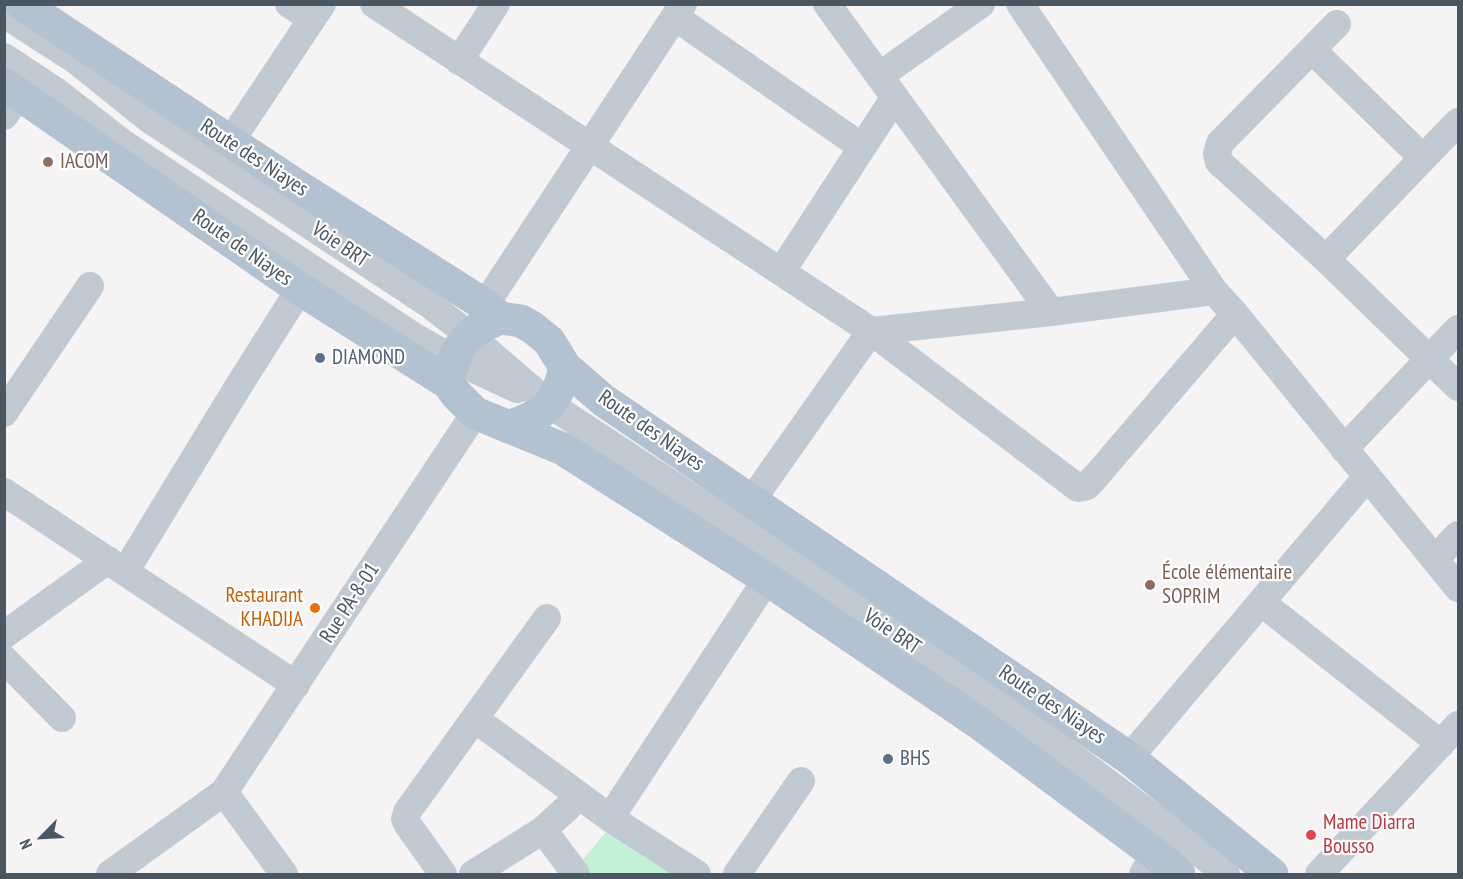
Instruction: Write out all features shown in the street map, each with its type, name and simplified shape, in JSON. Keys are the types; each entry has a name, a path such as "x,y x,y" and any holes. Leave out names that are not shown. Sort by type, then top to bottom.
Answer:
{"main road":[{"name":"Route des Niayes","path":"22,4 492,311 521,321 533,328 549,341 565,367 603,400 1129,758 1272,874"},
{"name":"Route de Niayes","path":"10,98 300,289 457,359 456,394 476,413"},
{"path":"457,359 492,311"},
{"path":"508,428 527,422 540,414 561,388 565,367"},
{"path":"476,413 563,449 767,579 979,723 1159,868"}],"street":[{"path":"374,4 871,332 1078,488 1087,486 1097,475 1235,314"},
{"path":"459,61 496,4"},
{"path":"828,4 1051,312"},
{"path":"781,272 862,147 887,86 981,4"},
{"path":"1020,4 1214,291 1458,588"},
{"path":"230,142 308,9"},
{"path":"492,311 590,146 679,11 862,147"},
{"name":"Voie BRT","path":"4,14 77,61 149,119 429,304 457,359"},
{"path":"1337,24 1220,143 1217,153 1219,162 1326,259 1458,387"},
{"path":"1312,51 1424,158"},
{"name":"Voie BRT","path":"4,57 57,92 134,150 410,334 549,404 781,556 1054,743 1178,835 1226,874"},
{"path":"1326,259 1458,122"},
{"path":"4,413 90,286"},
{"path":"4,635 116,566 300,289"},
{"path":"752,500 871,332 1214,291"},
{"path":"1344,449 1458,329"},
{"name":"Rue PA-8-01","path":"224,792 476,413"},
{"path":"1129,758 1367,477"},
{"path":"4,492 296,685"},
{"path":"1435,559 1458,535"},
{"path":"610,818 767,579"},
{"path":"1262,603 1449,734 1318,874"},
{"path":"444,874 405,819 407,812 547,618"},
{"path":"4,659 62,718"},
{"path":"475,719 610,818 697,874"},
{"path":"737,874 801,781"},
{"path":"110,874 224,792 284,874"},
{"path":"473,874 543,830 580,796"},
{"path":"543,830 576,874"}],"green space":[{"path":"611,826 680,874 576,874 573,871"}],"place":[{"name":"IACOM","path":"48,162"},
{"name":"DIAMOND","path":"320,358"},
{"name":"École élémentaire SOPRIM","path":"1150,585"},
{"name":"Restaurant KHADIJA","path":"315,608"},
{"name":"BHS","path":"888,759"},
{"name":"Mame Diarra Bousso","path":"1311,835"}]}
